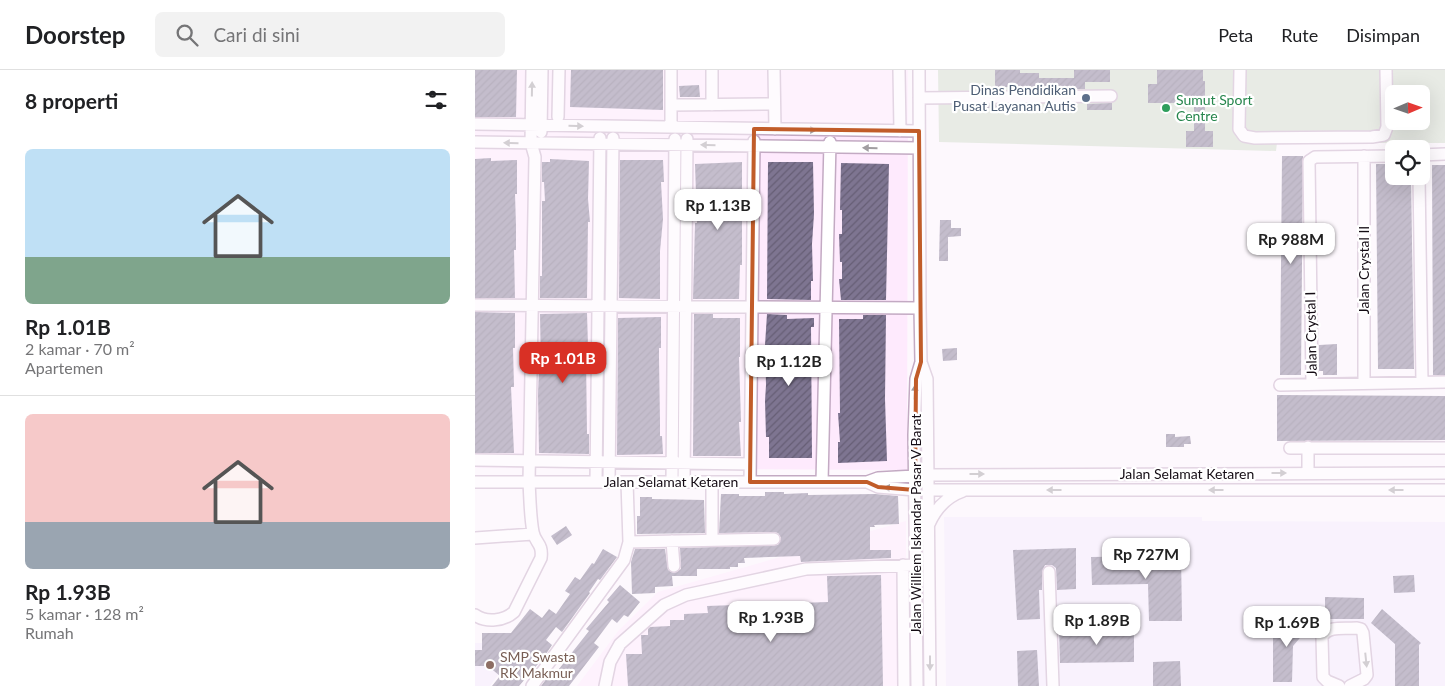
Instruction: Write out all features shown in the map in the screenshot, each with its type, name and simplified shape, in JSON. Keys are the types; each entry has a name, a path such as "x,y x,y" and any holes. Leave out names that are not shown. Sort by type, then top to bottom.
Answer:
{"street":[{"path":"532,70 536,125"},
{"path":"475,615 487,619 498,619 509,616 514,612 541,558 542,547 533,534 529,482 535,143 542,70"},
{"path":"558,117 559,70"},
{"path":"671,70 671,105 681,145 685,306 684,482"},
{"path":"712,70 712,105"},
{"path":"774,70 775,129"},
{"path":"899,70 900,131"},
{"name":"Jalan Williem Iskandar Pasar V Barat","path":"919,70 920,308 921,362 927,380 930,686"},
{"path":"1241,70 1239,129 1245,136 1255,138 1373,137 1384,134 1387,127 1386,70"},
{"path":"919,98 1111,96"},
{"path":"671,105 774,104"},
{"path":"475,124 919,131"},
{"path":"597,482 600,126"},
{"path":"609,482 613,126"},
{"path":"751,482 754,129"},
{"path":"822,482 831,130"},
{"path":"475,142 919,148"},
{"path":"672,482 673,306 681,145"},
{"path":"1430,155 1445,154"},
{"path":"1364,156 1385,156"},
{"name":"Jalan Crystal I","path":"1312,384 1309,163 1310,159 1315,157 1364,156"},
{"name":"Jalan Crystal II","path":"1364,156 1364,383"},
{"path":"599,184 613,184"},
{"path":"1419,185 1422,382"},
{"path":"599,217 612,217"},
{"path":"599,242 612,242"},
{"path":"599,266 612,266"},
{"path":"475,304 920,308"},
{"path":"598,348 611,348"},
{"name":"Jalan Williem Iskandar Pasar V Barat","path":"917,686 916,379 921,362"},
{"path":"598,373 611,373"},
{"path":"1280,385 1445,382"},
{"path":"597,399 610,399"},
{"path":"597,430 610,430"},
{"path":"1290,448 1445,448"},
{"path":"1308,448 1308,473"},
{"path":"475,460 750,464"},
{"path":"1355,490 1356,473"},
{"name":"Jalan Selamat Ketaren","path":"928,474 1445,473"},
{"path":"1087,474 1087,490"},
{"name":"Jalan Selamat Ketaren","path":"475,482 867,482 878,478 915,476"},
{"path":"533,686 621,566 629,542 627,482"},
{"path":"712,482 712,539"},
{"name":"Jalan Selamat Ketaren","path":"867,482 878,487 915,490"},
{"name":"Jalan Selamat Ketaren","path":"928,490 1445,490"},
{"path":"929,526 938,507 964,490"},
{"path":"475,538 533,534"},
{"path":"629,542 774,538"},
{"path":"673,541 673,566"},
{"path":"903,565 904,686"},
{"path":"605,686 610,662 620,644 664,605 675,599 806,569 916,565"},
{"path":"1049,572 1053,686"},
{"path":"1339,686 1325,680 1323,677 1322,637 1330,629 1357,628 1363,633 1367,672 1364,679 1351,686"}],"highlighted area":[{"path":"754,129 919,131 921,362 916,379 915,490 878,487 867,482 750,482"}],"shaded area":[{"path":"475,70 908,70 907,470 475,468"},
{"path":"944,517 1202,517 1202,521 1445,522 1445,686 946,686"},
{"path":"906,521 906,686 577,686 619,630 658,592"},
{"name":"SMP Swasta RK Makmur","path":"475,643 521,643 490,686 475,686"}],"green space":[{"name":"Sumut Sport Centre","path":"938,70 1445,70 1445,143 1430,143 1430,140 1385,140 1385,143 1277,143 1276,151 939,142"}],"building":[{"path":"475,70 517,70 516,117 475,117"},
{"path":"571,70 663,70 663,110 570,107"},
{"path":"995,70 1020,70 1020,73 1039,73 1039,78 1074,78 1074,70 1110,70 1110,82 1085,82 1085,89 995,87"},
{"path":"1157,70 1203,70 1203,81 1205,81 1205,131 1213,131 1213,147 1186,147 1186,131 1194,131 1194,103 1148,103 1148,84 1157,84"},
{"path":"699,85 700,97 680,97 679,86"},
{"path":"1112,103 1112,110 1087,110 1087,104"},
{"path":"1024,104 1024,108 959,108 959,105"},
{"path":"1282,156 1303,156 1301,375 1280,375"},
{"path":"491,158 491,161 517,160 517,194 515,194 516,250 514,250 515,298 475,298 475,159"},
{"path":"550,159 589,161 588,199 590,222 588,222 587,298 540,298 540,276 542,276 542,201 545,201 544,182 542,182 542,162 550,162"},
{"path":"620,160 663,160 664,182 661,182 663,219 660,251 660,299 619,298"},
{"path":"742,162 742,265 740,265 739,299 693,299 695,223 697,223 695,164"},
{"path":"768,162 813,162 814,214 811,300 767,299"},
{"path":"841,163 889,164 886,300 841,300 839,279 842,279 842,262 840,262 839,234 842,234 842,210 840,210"},
{"path":"1376,164 1385,164 1385,185 1411,185 1414,369 1378,369"},
{"path":"1432,165 1445,165 1445,375 1433,375"},
{"path":"940,220 951,220 951,228 961,228 961,236 948,237 948,261 939,261"},
{"path":"475,312 515,313 515,348 513,348 514,387 511,387 514,453 475,453"},
{"path":"587,313 587,434 589,434 589,454 539,453 540,314"},
{"path":"694,314 713,314 713,318 740,318 741,422 739,422 741,456 693,456"},
{"path":"767,314 787,315 787,319 814,318 814,327 811,327 812,458 769,458 769,437 766,437 765,401"},
{"path":"863,315 886,315 885,399 887,461 838,463 838,442 840,442 838,413 840,413 839,319 863,319"},
{"path":"661,317 661,348 659,348 660,436 662,436 663,454 617,455 618,318"},
{"path":"1337,344 1337,375 1323,375 1323,371 1319,371 1319,345"},
{"path":"957,348 957,360 943,361 942,349"},
{"path":"1277,395 1445,396 1445,440 1277,441"},
{"path":"1166,434 1175,434 1175,437 1190,436 1191,444 1184,444 1184,447 1166,447"},
{"path":"765,492 784,492 784,494 808,493 808,495 875,494 898,496 899,524 874,525 875,527 870,527 870,550 891,550 891,558 801,562 800,556 744,558 745,563 738,563 738,567 730,567 730,569 697,569 697,576 672,576 673,586 655,587 655,593 632,594 631,562 635,549 665,549 668,570 674,573 681,569 680,548 778,545 781,538 778,533 774,532 719,533 721,494 765,496"},
{"path":"640,497 704,500 705,533 637,534 637,516 640,516"},
{"path":"566,526 572,535 557,545 551,536"},
{"path":"1076,548 1076,589 1057,590 1056,568 1052,565 1045,565 1042,572 1042,590 1039,590 1040,619 1017,620 1013,550"},
{"path":"603,549 617,557 600,580 598,579 562,632 556,627 546,640 552,645 544,657 519,686 492,686 500,676 488,666 475,666 475,650 482,650 482,633 511,633 530,609 542,618 549,609 556,614 570,594 565,591 575,577 580,580 592,563 594,564"},
{"path":"1181,552 1182,621 1149,621 1148,584 1092,585 1091,557 1148,556 1148,553"},
{"path":"881,575 883,686 628,686 626,654 642,654 641,635 648,635 650,627 670,626 670,620 684,620 684,614 708,613 707,606 828,602 827,576"},
{"path":"1414,575 1415,592 1394,593 1393,576"},
{"path":"620,585 640,602 628,617 624,615 617,623 612,619 594,643 599,647 569,686 541,686 547,678 549,679 553,673 555,674 589,631 586,629 609,602 607,600"},
{"path":"1325,597 1364,598 1364,619 1325,619"},
{"path":"1382,609 1421,643 1419,645 1419,686 1395,686 1395,644 1371,623"},
{"path":"1297,612 1311,625 1293,646 1292,682 1273,682 1273,633 1279,633"},
{"path":"1059,629 1134,629 1134,662 1060,663"},
{"path":"1037,650 1039,686 1018,686 1017,651"},
{"path":"1180,661 1181,686 1153,686 1153,662"}],"place":[{"name":"Dinas Pendidikan Pusat Layanan Autis","path":"1086,98"},
{"name":"Sumut Sport Centre","path":"1166,108"},
{"name":"SMP Swasta RK Makmur","path":"490,665"}]}
